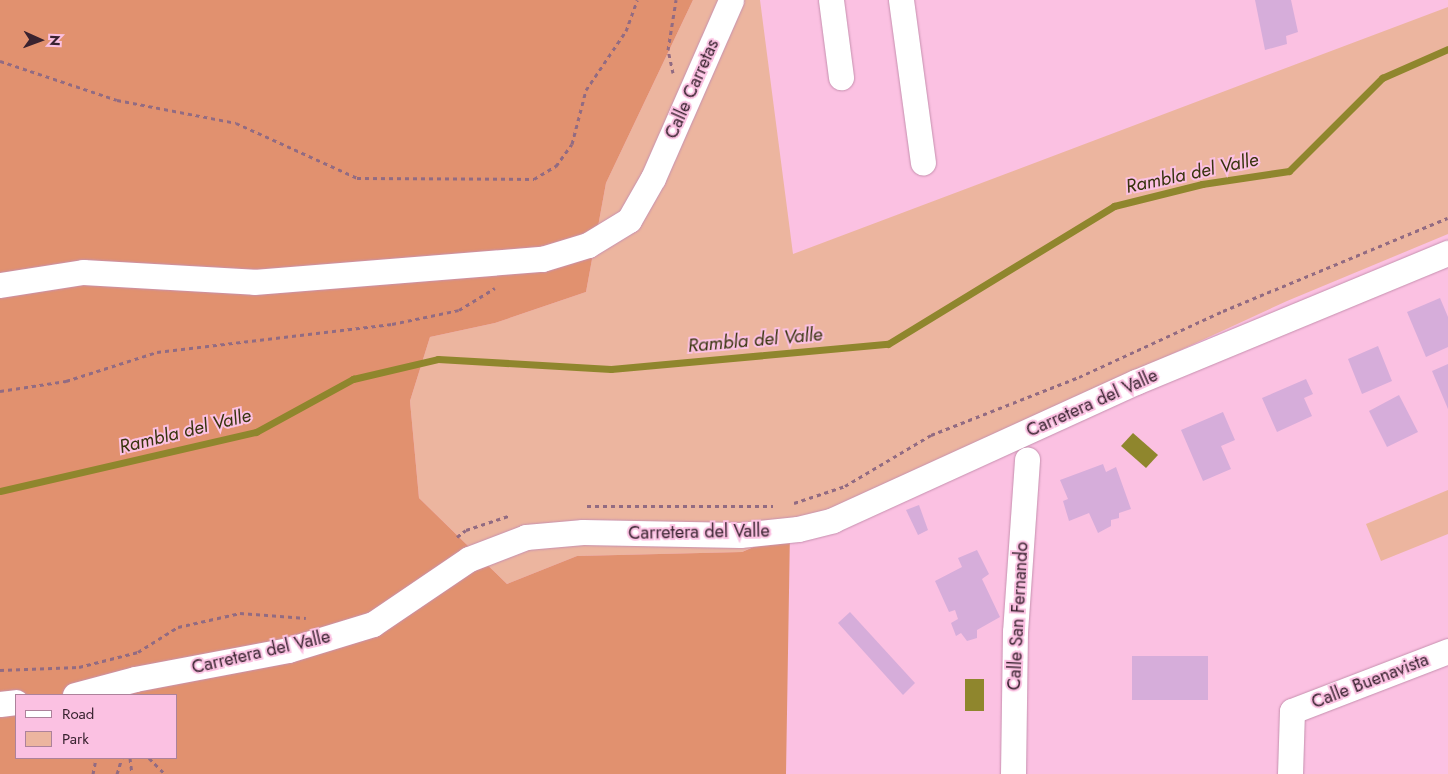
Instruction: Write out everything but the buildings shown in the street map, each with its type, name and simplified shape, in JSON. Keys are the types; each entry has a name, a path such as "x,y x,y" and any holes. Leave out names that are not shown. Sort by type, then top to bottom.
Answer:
{"street":[{"name":"Calle Carretas","path":"0,284 83,272 254,282 542,259 588,245 629,220 653,178 731,0"},
{"path":"831,0 841,77"},
{"path":"901,0 923,163"},
{"name":"Carretera del Valle","path":"80,694 135,679 288,650 373,624 469,559 526,537 583,532 740,535 798,529 833,520 1136,382 1448,253"},
{"name":"Calle San Fernando","path":"1013,774 1015,632 1027,459"},
{"name":"Calle Buenavista","path":"1290,774 1292,711 1448,651"},
{"path":"0,704 15,702"}],"path":[{"path":"0,61 117,100 236,123 357,178 534,179 556,166 572,144 586,90 626,31 637,0"},
{"path":"675,79 668,50 676,0"},
{"path":"788,506 845,486 931,435 1079,377 1223,311 1448,218"},
{"path":"0,391 66,380 157,352 392,324 459,310 500,284"},
{"path":"584,507 778,506"},
{"path":"451,542 466,530 516,514"},
{"path":"0,670 79,667 138,652 178,627 240,613 305,618 314,616"},
{"path":"93,774 96,759"},
{"path":"117,774 122,759"},
{"path":"130,759 132,774"},
{"path":"150,759 165,774"}],"green space":[{"path":"693,0 760,0 793,254 1448,7 1448,234 1287,301 742,552 577,556 507,584 419,498 410,401 430,337 495,323 586,292 606,183"},
{"path":"1448,490 1448,534 1381,561 1366,524"}],"shaded area":[{"path":"0,0 693,0 606,183 586,292 495,323 430,337 410,401 419,498 507,584 577,556 742,552 790,531 786,774 0,774"},
{"path":"1133,433 1158,455 1146,468 1121,446"},
{"path":"965,679 984,679 984,711 965,711"}],"waterway":[{"name":"Rambla del Valle","path":"0,491 256,432 353,379 438,359 611,369 888,344 1114,206 1202,184 1289,171 1382,78 1448,49"}]}
